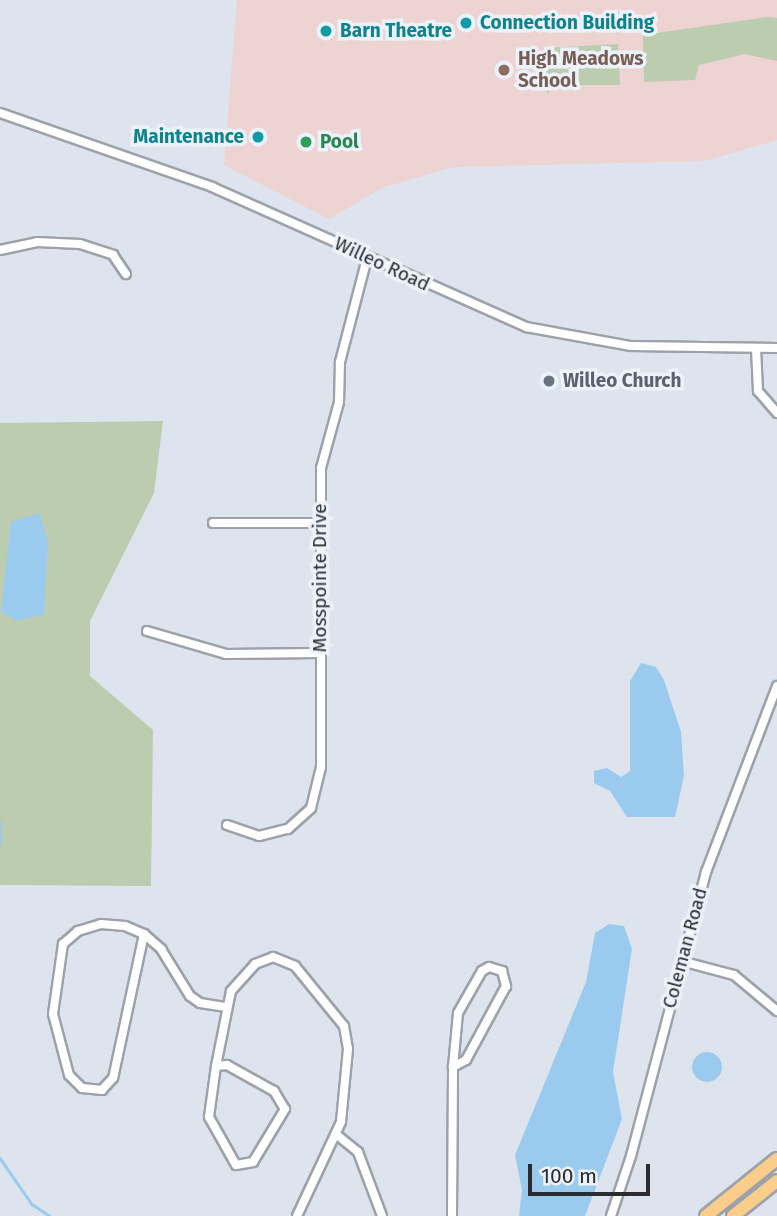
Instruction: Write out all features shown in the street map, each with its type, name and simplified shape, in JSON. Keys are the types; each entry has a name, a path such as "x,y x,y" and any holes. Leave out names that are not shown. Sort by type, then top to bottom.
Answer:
{"highway":[{"path":"706,1216 777,1159"},
{"path":"733,1216 777,1181"}],"street":[{"name":"Willeo Road","path":"0,113 212,187 511,321 564,337 631,346 777,348"},
{"path":"0,250 37,242 80,244 113,255 126,274"},
{"name":"Mosspointe Drive","path":"227,825 259,836 275,833 288,829 311,808 321,767 321,468 339,402 340,362 368,258"},
{"path":"756,348 758,391 777,413"},
{"path":"213,523 320,523"},
{"path":"147,631 226,654 319,653"},
{"name":"Coleman Road","path":"611,1216 631,1156 681,961 716,842 777,685"},
{"path":"144,934 113,1078 102,1090 82,1088 69,1075 53,1014 63,944 78,930 101,924 125,926 144,934 161,949 190,996 200,1003 225,1007"},
{"path":"216,1066 237,1068 275,1091 285,1110 253,1162 236,1165 209,1117 216,1066 225,1007 246,972 273,957 295,966 344,1026 348,1037 343,1110 337,1135 296,1216"},
{"path":"681,961 734,975 777,1011"},
{"path":"452,1216 453,1067 458,1013 482,971 498,968 506,975 506,986 466,1060 453,1067"},
{"path":"337,1135 358,1152 382,1216"}],"shaded area":[{"name":"High Meadows School","path":"237,0 777,0 777,140 705,161 454,167 384,187 329,219 224,165"}],"green space":[{"path":"768,17 777,18 777,61 745,54 699,65 695,80 644,82 643,35"},
{"path":"618,44 620,85 555,85 547,94 545,48"},
{"path":"163,421 154,493 90,621 90,676 153,730 151,886 0,885 0,423"}],"water":[{"path":"39,513 48,541 44,614 17,621 1,612 11,522"},
{"path":"641,663 656,667 664,680 681,732 684,776 675,817 627,817 610,791 594,783 594,771 607,768 621,777 630,771 630,681"},
{"path":"609,924 624,926 632,949 613,1072 622,1119 585,1216 519,1216 522,1190 515,1155 586,982 595,933"},
{"path":"707,1052 718,1056 722,1067 718,1078 707,1082 696,1078 692,1067 696,1056"}],"waterway":[{"path":"0,821 0,844"},
{"path":"0,1158 32,1204 50,1216"}],"place":[{"name":"Connection Building","path":"466,23"},
{"name":"Barn Theatre","path":"326,31"},
{"name":"High Meadows School","path":"504,70"},
{"name":"Maintenance","path":"258,137"},
{"name":"Pool","path":"306,142"},
{"name":"Willeo Church","path":"549,381"}]}
